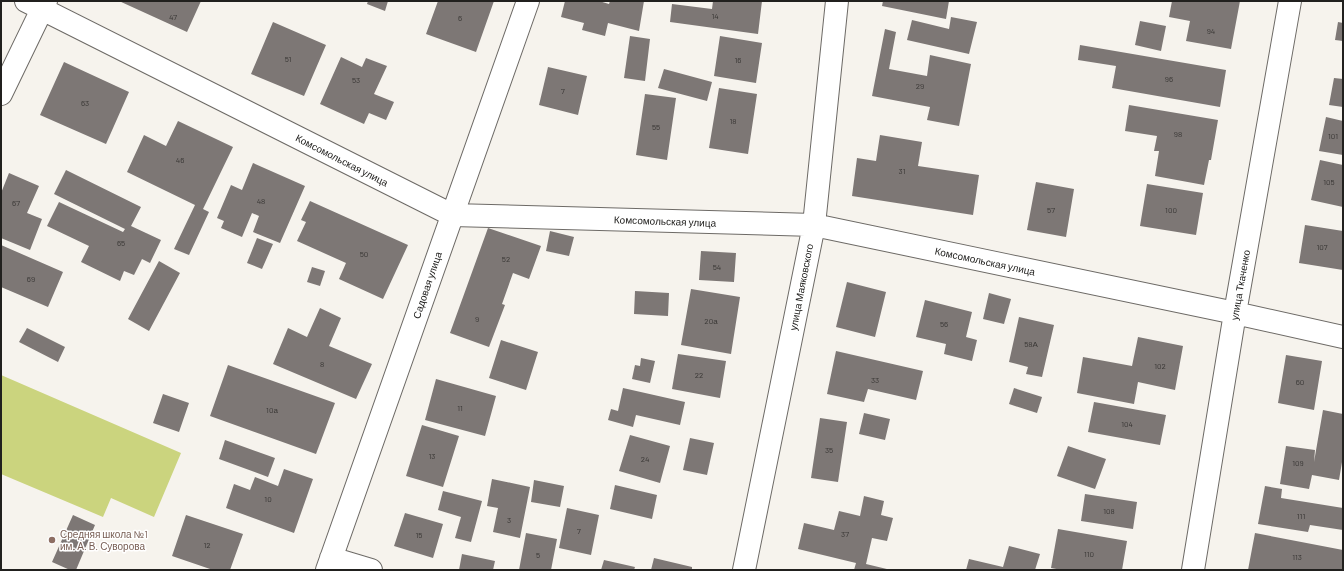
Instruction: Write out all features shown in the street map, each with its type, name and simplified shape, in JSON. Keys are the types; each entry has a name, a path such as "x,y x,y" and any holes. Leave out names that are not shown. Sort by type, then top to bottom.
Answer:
{"street":[{"name":"Садовая улица","path":"329,564 528,1"},
{"name":"улица Маяковского","path":"744,570 814,225 837,1"},
{"name":"улица Ткаченко","path":"1193,570 1235,313 1290,1"},
{"name":"Комсомольская улица","path":"38,4 452,215 814,225 1343,337"},
{"path":"1,94 38,4"},
{"path":"329,564 371,570"}],"green space":[{"path":"1,375 181,453 154,517 111,498 103,517 1,474"}],"building":[{"path":"119,1 201,1 187,32"},
{"path":"368,1 388,1 385,11 367,4"},
{"path":"438,1 494,1 476,52 426,34"},
{"path":"565,1 599,1 609,4 610,1 644,1 639,31 608,23 605,36 582,30 584,23 561,17"},
{"path":"713,1 762,1 758,34 670,22 672,4 712,9"},
{"path":"883,1 949,1 946,19 882,6"},
{"path":"1172,1 1240,1 1231,49 1186,41 1190,21 1169,17"},
{"path":"951,17 977,22 969,54 907,40 912,20 949,29"},
{"path":"1140,21 1166,26 1161,51 1135,45"},
{"path":"273,22 326,45 304,96 251,74"},
{"path":"1338,22 1343,23 1343,41 1335,40"},
{"path":"885,29 896,32 889,69 927,76 930,55 971,64 959,126 927,120 930,107 872,96"},
{"path":"630,36 650,39 645,81 624,78"},
{"path":"720,36 762,43 756,83 714,76"},
{"path":"1080,45 1226,70 1220,107 1112,88 1116,66 1078,60"},
{"path":"341,57 362,67 366,58 387,66 374,94 394,102 386,120 369,113 364,124 320,104"},
{"path":"64,62 129,92 106,144 40,115"},
{"path":"548,67 587,76 578,115 539,105"},
{"path":"664,69 712,82 707,101 658,88"},
{"path":"1334,78 1343,79 1343,107 1329,105"},
{"path":"719,88 757,94 748,154 709,148"},
{"path":"645,94 676,98 667,160 636,155"},
{"path":"1129,105 1218,120 1211,160 1209,160 1204,185 1155,176 1159,151 1154,151 1157,136 1125,131"},
{"path":"1326,117 1343,121 1343,155 1319,151"},
{"path":"178,121 233,147 203,209 209,212 189,255 174,249 195,205 127,172 144,135 166,146"},
{"path":"880,135 922,142 918,166 979,175 973,215 852,196 857,158 876,161"},
{"path":"1320,160 1343,165 1343,207 1311,200"},
{"path":"253,163 305,186 280,243 253,232 259,216 252,213 242,237 221,228 224,221 217,218 231,185 242,190"},
{"path":"66,170 141,207 131,226 161,240 150,263 142,259 134,275 124,271 120,281 81,262 89,246 47,226 59,202 123,232 125,229 54,194"},
{"path":"9,173 39,186 27,213 42,219 30,250 1,238 1,193"},
{"path":"1036,182 1074,189 1066,237 1027,230"},
{"path":"1147,184 1203,193 1196,235 1140,226"},
{"path":"310,201 408,245 383,299 339,279 346,263 297,241 306,222 301,220"},
{"path":"1305,225 1343,231 1343,270 1299,263"},
{"path":"488,228 541,246 529,279 513,273 502,304 505,305 489,347 450,333"},
{"path":"550,231 574,237 569,256 546,251"},
{"path":"257,238 273,244 262,269 247,263"},
{"path":"1,245 63,272 48,307 1,287"},
{"path":"701,251 736,253 734,282 699,280"},
{"path":"159,261 180,273 149,331 128,319"},
{"path":"312,267 325,271 320,286 307,282"},
{"path":"847,282 886,292 875,337 836,327"},
{"path":"691,289 740,297 731,354 681,345"},
{"path":"635,291 669,293 668,316 634,314"},
{"path":"989,293 1011,299 1004,324 983,319"},
{"path":"925,300 972,312 966,337 977,340 972,361 944,354 946,344 916,337"},
{"path":"320,308 341,318 329,346 372,364 356,399 273,364 288,328 307,337"},
{"path":"1019,317 1054,325 1042,377 1026,374 1028,367 1009,362"},
{"path":"27,328 65,347 58,362 19,342"},
{"path":"1138,337 1183,346 1175,390 1138,382 1134,404 1077,393 1083,357 1132,366"},
{"path":"501,340 538,352 526,390 489,378"},
{"path":"836,351 923,371 916,400 868,389 864,402 827,394"},
{"path":"678,354 726,361 720,398 672,389"},
{"path":"1286,355 1322,361 1314,410 1278,403"},
{"path":"641,358 655,361 650,383 632,379 635,365 640,366"},
{"path":"228,365 335,403 316,454 210,416"},
{"path":"436,379 496,396 485,436 425,420"},
{"path":"623,388 685,402 680,425 636,415 633,427 608,420 611,409 618,411"},
{"path":"1014,388 1042,397 1037,413 1009,404"},
{"path":"163,394 189,403 179,432 153,423"},
{"path":"1094,402 1166,415 1160,445 1088,432"},
{"path":"1323,410 1343,414 1343,456 1339,480 1312,475 1309,489 1280,484 1286,446 1315,450 1314,462"},
{"path":"864,413 890,419 885,440 859,434"},
{"path":"820,418 847,422 838,482 811,478"},
{"path":"422,425 459,436 443,487 406,476"},
{"path":"630,435 670,446 660,483 619,471"},
{"path":"690,438 714,443 707,475 683,470"},
{"path":"225,440 275,458 268,477 219,459"},
{"path":"1068,446 1106,459 1095,489 1057,476"},
{"path":"284,469 313,479 294,533 226,508 234,484 250,490 255,477 278,486"},
{"path":"492,479 530,487 520,538 493,532 498,508 487,506"},
{"path":"534,480 564,486 560,507 531,502"},
{"path":"615,485 657,495 652,519 610,509"},
{"path":"1265,486 1282,489 1281,498 1343,508 1343,530 1310,525 1308,532 1258,524"},
{"path":"443,491 482,501 471,542 455,538 461,517 438,510"},
{"path":"1085,494 1137,502 1133,529 1081,521"},
{"path":"864,496 884,501 881,515 893,518 887,541 872,538 866,564 891,570 854,570 856,563 798,549 804,523 834,530 839,511 860,516"},
{"path":"567,508 599,515 591,555 559,548"},
{"path":"405,513 443,524 433,558 394,546"},
{"path":"73,515 95,525 76,570 70,570 52,562"},
{"path":"186,515 243,534 230,570 213,570 172,556"},
{"path":"1058,529 1127,541 1122,570 1062,570 1051,568"},
{"path":"526,533 557,539 551,570 519,570"},
{"path":"1255,533 1343,550 1343,570 1248,570"},
{"path":"1009,546 1040,554 1035,570 966,570 969,559 1003,567"},
{"path":"462,554 495,561 493,570 459,570"},
{"path":"654,558 692,567 692,570 651,570"},
{"path":"604,560 635,567 634,570 601,570"}],"place":[{"name":"Средняя школа №1 им. А. В. Суворова","path":"52,540"}]}
